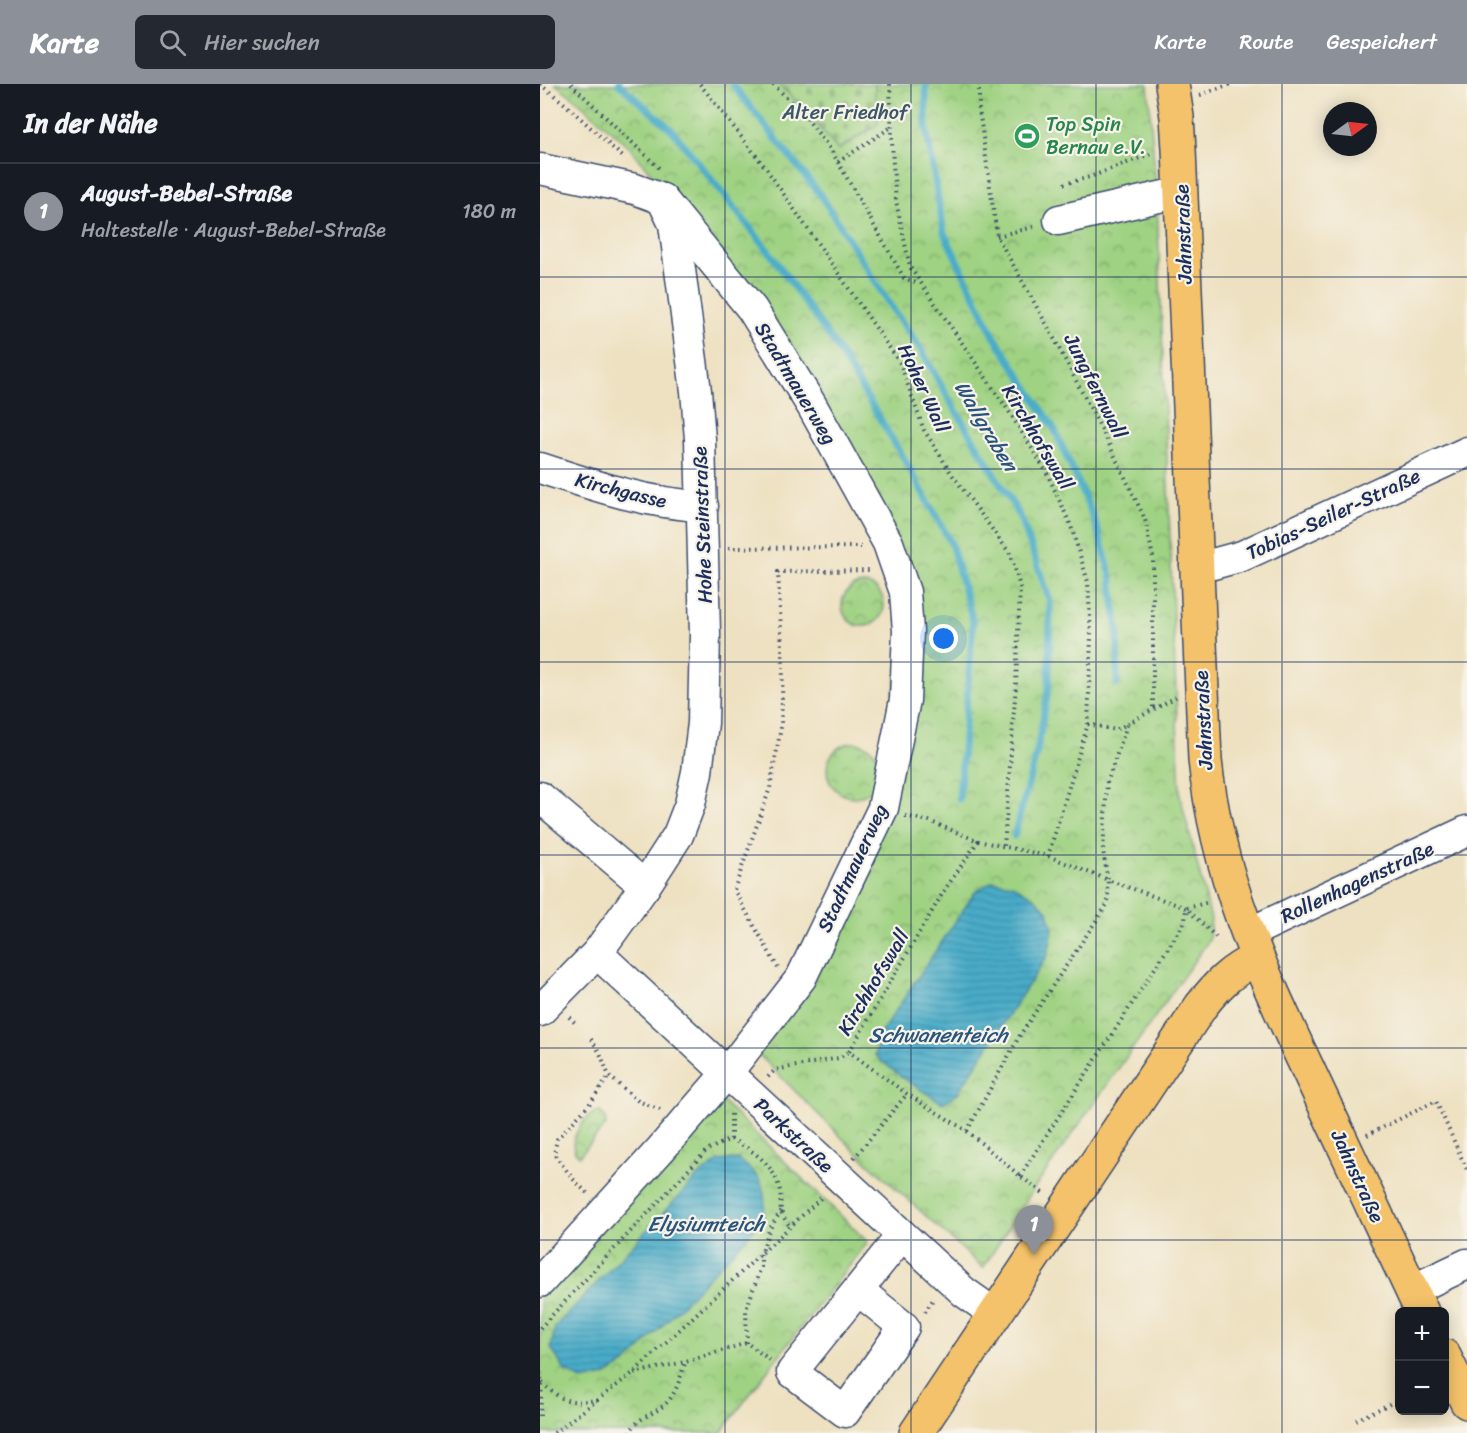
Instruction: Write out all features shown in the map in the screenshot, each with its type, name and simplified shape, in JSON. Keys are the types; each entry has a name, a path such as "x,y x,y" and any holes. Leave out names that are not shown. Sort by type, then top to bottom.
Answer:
{"main road":[{"name":"Jahnstraße","path":"1182,91 1178,117 1196,566 1208,787 1220,852 1240,943 1344,1146 1417,1301"},
{"path":"916,1433 1201,1006 1221,981 1240,943"},
{"path":"1446,1361 1467,1402"}],"street":[{"path":"540,170 635,189 662,199"},
{"path":"1059,220 1181,192"},
{"name":"Hohe Steinstraße","path":"540,1011 597,952 678,835 690,804 697,772 703,723 705,634 703,506 695,379 674,224 662,199"},
{"name":"Stadtmauerweg","path":"540,1282 606,1212 727,1073 801,978 883,808 905,700 908,631 905,592 892,556 812,406 752,309 662,199"},
{"name":"Tobias-Seiler-Straße","path":"1196,566 1223,562 1242,556 1467,452"},
{"name":"Kirchgasse","path":"540,468 646,498 684,506 703,506"},
{"path":"540,796 645,885"},
{"name":"Rollenhagenstraße","path":"1240,943 1310,904 1467,831"},
{"name":"Parkstraße","path":"597,952 964,1293 995,1314"},
{"path":"858,1290 904,1327 845,1412 792,1372 902,1235"},
{"path":"1417,1301 1467,1263"}],"path":[{"path":"540,84 628,162"},
{"name":"Hoher Wall","path":"700,84 765,167 900,363 924,430 951,474 1011,555 1020,587 1016,685 1004,846"},
{"path":"773,84 804,115 831,150 904,278 921,285"},
{"name":"Kirchhofswall","path":"890,84 896,201 910,267 1008,410 1046,471 1071,526 1088,582 1092,636 1088,724 1048,856"},
{"name":"Jungfernwall","path":"979,84 979,109 997,236 1107,440 1144,519 1153,556 1153,710"},
{"path":"1215,84 1216,90"},
{"path":"1182,91 1216,90 1231,84"},
{"path":"838,162 891,128"},
{"path":"1064,184 1090,177 1160,150"},
{"path":"997,236 1059,220"},
{"path":"704,548 877,547 892,556"},
{"path":"795,985 783,977 734,890 770,788 781,727 783,668 778,572 892,556"},
{"path":"1088,724 1116,730 1181,694"},
{"path":"967,1131 1020,1035 1108,903 1108,880 1103,851 1107,783 1127,725"},
{"path":"903,815 929,821 978,841 1048,856 1186,908 1240,943"},
{"name":"Kirchhofswall","path":"978,841 944,891 849,1052 907,1094 967,1131 1035,1187"},
{"path":"1186,908 1213,901"},
{"path":"1020,1176 1185,922 1186,908"},
{"path":"591,1039 600,1053 609,1076 638,1101 650,1107 690,1114"},
{"path":"775,1070 839,1058 849,1052"},
{"path":"606,1212 573,1179 554,1154 557,1139 588,1106 609,1076"},
{"path":"858,1154 907,1094"},
{"path":"1344,1146 1436,1101 1467,1170"},
{"path":"731,1109 731,1139"},
{"path":"731,1139 751,1149 766,1164 781,1192 781,1211 790,1227"},
{"path":"540,1328 707,1150 731,1139"},
{"path":"554,1433 633,1374 823,1196"},
{"path":"747,1343 746,1310 761,1267 761,1255 769,1230 781,1211"},
{"path":"904,1327 920,1321 948,1278"},
{"path":"633,1374 686,1362 747,1343"},
{"path":"747,1343 773,1363 792,1372"},
{"path":"629,1433 637,1421 664,1406 669,1400 686,1362"},
{"path":"540,1373 542,1383 540,1416"},
{"path":"542,1383 558,1397 575,1402 598,1400"},
{"path":"1356,1420 1395,1401"}],"green space":[{"path":"555,84 779,84 838,150 877,125 875,84 1148,84 1157,202 1180,796 1211,919 1209,940 1035,1187 983,1268 858,1154 757,1053 856,895 913,589 682,211 630,148"},
{"name":"Alter Friedhof","path":"779,84 875,84 877,125 838,150"},
{"path":"863,584 878,590 884,605 878,620 863,626 848,620 842,605 848,590"},
{"path":"849,743 859,743 869,747 877,755 881,770 877,785 869,793 859,797 849,797 839,793 831,785 827,775 827,765 831,755 839,747"},
{"path":"719,1098 868,1242 721,1433 540,1433 540,1296"},
{"path":"595,1112 600,1112 605,1117 606,1125 579,1156 573,1145 576,1132"}],"water":[{"name":"Schwanenteich","path":"993,881 1012,884 1034,897 1048,911 1053,930 1048,955 958,1093 943,1103 907,1081 875,1055 880,1034 975,892"},
{"name":"Elysiumteich","path":"738,1159 754,1172 762,1184 765,1199 764,1219 627,1363 605,1376 583,1381 565,1371 551,1348 555,1327 697,1177 719,1161"}],"waterway":[{"name":"Wallgraben","path":"619,84 672,130 770,253 837,348 903,457 951,543 973,622 959,799"},
{"name":"Wallgraben","path":"926,84 926,127 944,233 994,336 1055,430 1095,521 1111,576 1118,635 1117,684"},
{"name":"Wallgraben","path":"733,85 822,197 887,301 920,348 1021,518 1050,601 1049,685 1037,751 1014,836"}],"place":[{"name":"Top Spin Bernau e.V.","path":"1027,136"},
{"name":"August-Bebel-Straße","path":"1034,1255"}]}
